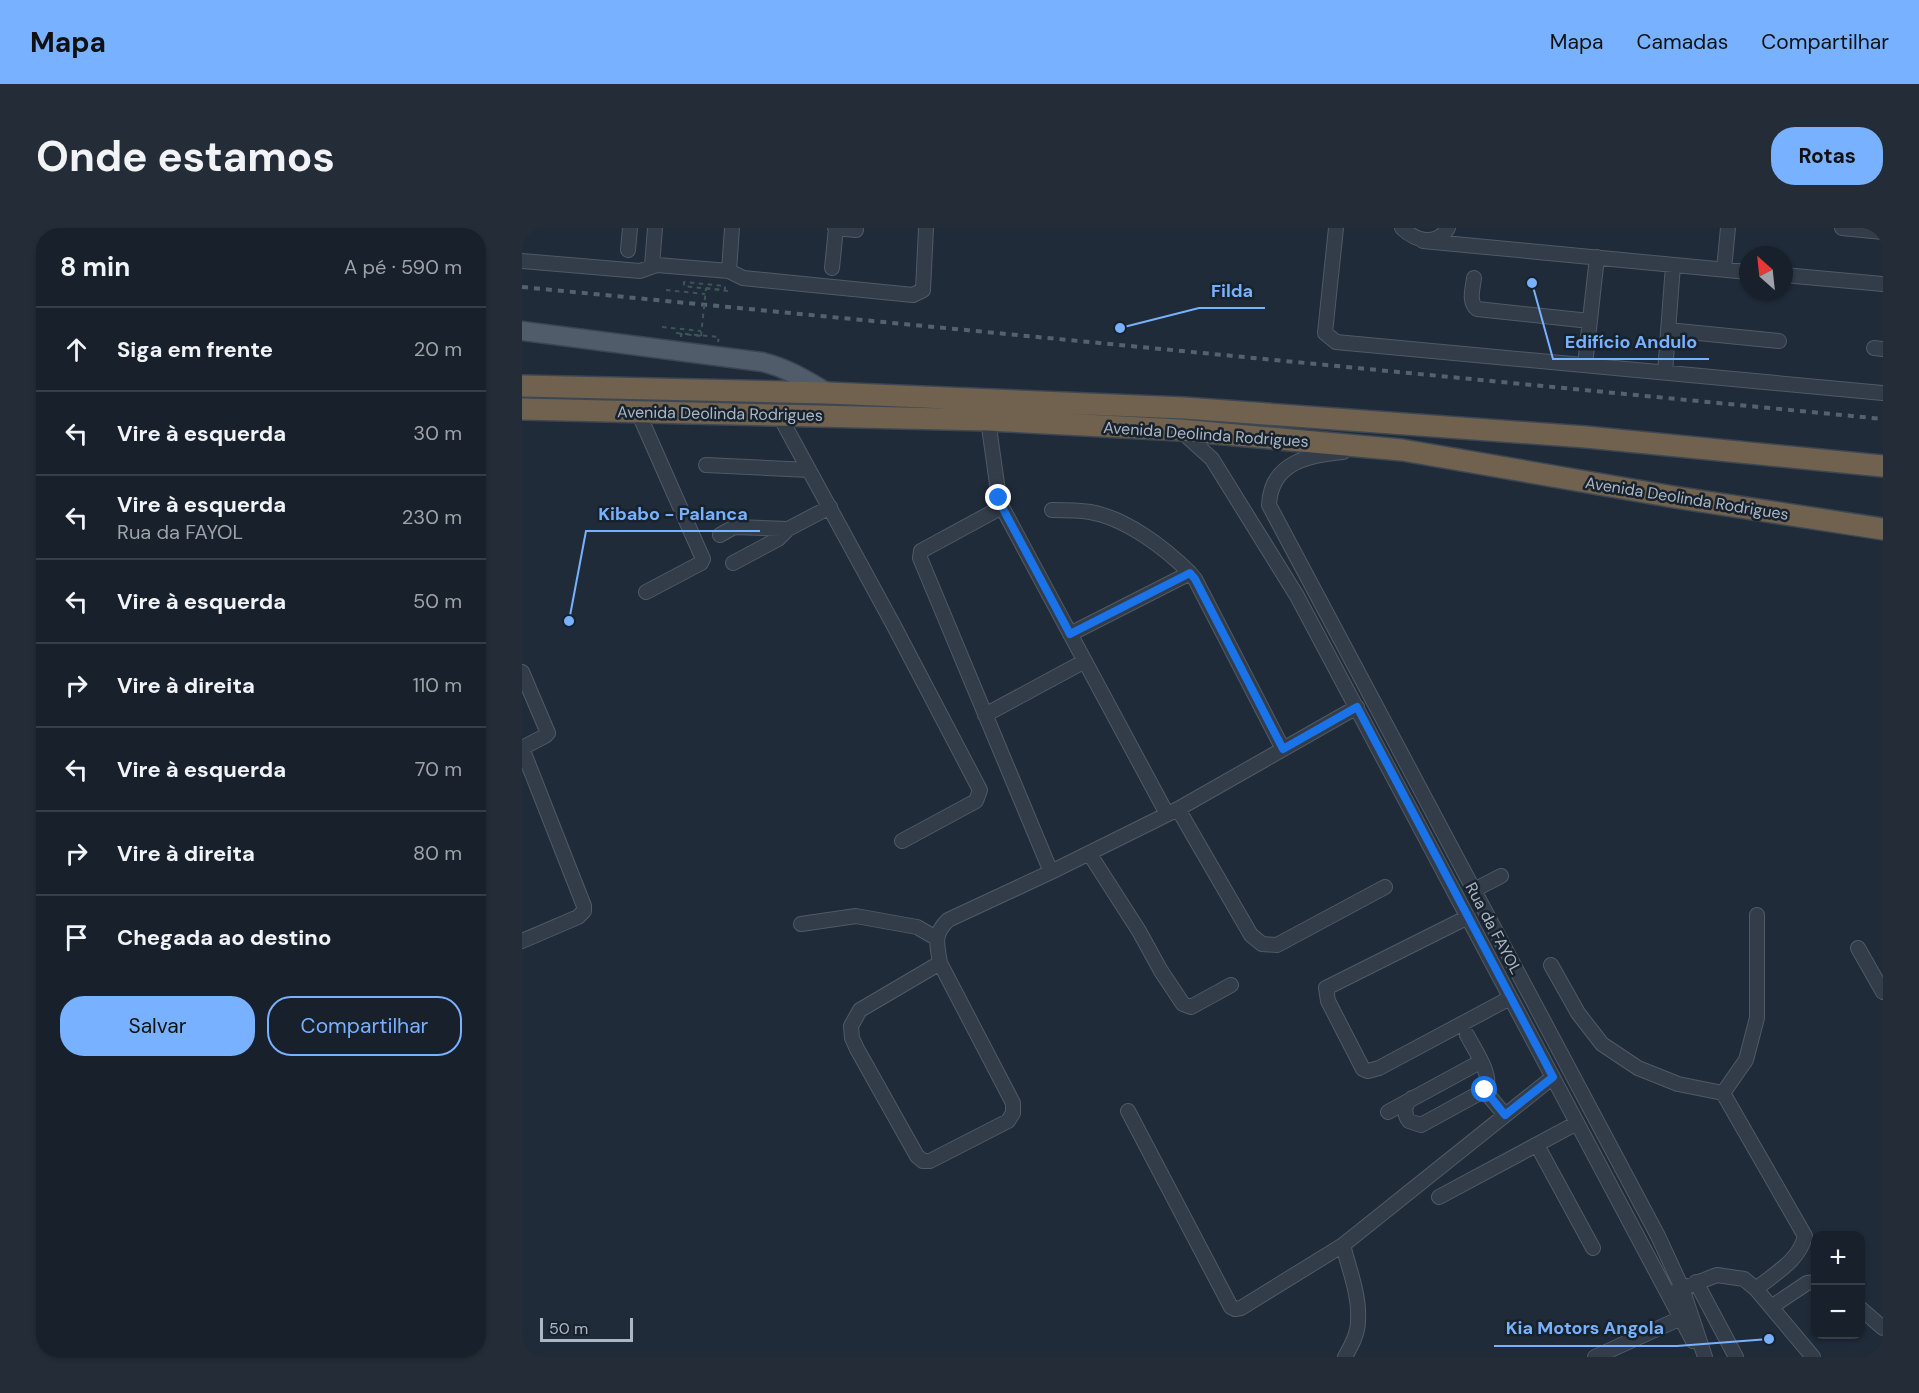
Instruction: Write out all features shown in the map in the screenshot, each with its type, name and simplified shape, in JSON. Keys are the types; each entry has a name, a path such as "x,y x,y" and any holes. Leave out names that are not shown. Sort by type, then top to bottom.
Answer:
{"highway":[{"name":"Avenida Deolinda Rodrigues","path":"522,386 828,393 1184,408 1586,437 1883,466"},
{"name":"Avenida Deolinda Rodrigues","path":"522,409 988,420 1180,430 1402,450 1674,497 1883,529"}],"main road":[{"path":"522,331 762,362 793,372 828,393"}],"street":[{"path":"628,250 630,228"},
{"path":"652,266 655,228"},
{"path":"729,271 732,228"},
{"path":"832,268 835,228 856,230"},
{"path":"522,261 640,271 652,266 729,271 743,278 913,295 923,290 926,228"},
{"path":"1336,228 1325,333 1336,342 1883,393"},
{"path":"1423,241 1439,237 1448,228"},
{"path":"1724,269 1728,228"},
{"path":"1842,228 1883,232"},
{"path":"1402,229 1423,241 1739,271"},
{"path":"1585,365 1597,257"},
{"path":"1665,372 1673,264"},
{"path":"1793,276 1883,284"},
{"path":"1474,278 1471,301 1477,309 1590,321"},
{"path":"1668,330 1779,341"},
{"path":"638,412 703,559 701,563 646,592"},
{"path":"779,415 980,790 976,801 902,841"},
{"path":"988,420 1002,507 1085,661 1173,811 1251,935 1262,944 1276,945 1385,887"},
{"name":"Rua da FAYOL","path":"1180,430 1212,459 1297,596 1703,1357"},
{"name":"Rua da FAYOL","path":"1402,450 1310,456 1285,470 1275,482 1269,496 1269,505 1658,1236 1682,1288 1703,1357"},
{"path":"706,465 809,470"},
{"path":"733,563 778,539 788,529 830,507"},
{"path":"1002,507 921,551 921,562 1051,872"},
{"path":"1052,510 1092,512 1126,525 1153,540 1190,573 1283,749"},
{"path":"720,535 734,527 788,529"},
{"path":"1070,634 1190,573"},
{"path":"985,715 1085,661"},
{"path":"522,672 548,733 522,748 584,906 578,918 522,941"},
{"path":"940,963 860,1010 851,1026 852,1038 857,1049 917,1156 923,1161 930,1161 1008,1121 1013,1113 1013,1103 940,963 936,938 942,926 948,920 1173,811 1357,707"},
{"path":"1089,853 1183,1004 1191,1007 1231,985"},
{"path":"1474,890 1501,876"},
{"path":"1723,1093 1746,1060 1757,1018 1757,915"},
{"path":"801,924 855,916 916,927 936,938"},
{"path":"1468,918 1326,988 1328,1001 1363,1069 1368,1071 1379,1068 1510,998"},
{"path":"1858,948 1883,992"},
{"path":"1551,965 1578,1013 1602,1044 1638,1068 1678,1084 1723,1093 1805,1236 1802,1248 1796,1257 1756,1289"},
{"path":"1412,1098 1405,1109 1406,1117 1413,1123 1421,1125 1484,1090 1489,1081 1467,1035"},
{"path":"1388,1112 1480,1062"},
{"path":"1128,1111 1231,1307 1235,1309 1241,1308 1343,1245 1553,1077"},
{"path":"1484,1090 1505,1115"},
{"path":"1439,1197 1577,1123"},
{"path":"1537,1144 1593,1248"},
{"path":"1343,1245 1356,1300 1358,1322 1353,1342 1345,1357"},
{"path":"1668,1294 1717,1275 1744,1279 1756,1289 1813,1357"},
{"path":"1696,1282 1736,1357"},
{"path":"1771,1306 1811,1282"},
{"path":"1865,1312 1883,1328"},
{"path":"1595,1357 1681,1318"}],"path":[{"path":"676,333 719,337 718,342 680,339 681,334 701,336 701,332 705,294 706,288 725,290 725,286 684,282 684,286 728,291"},
{"path":"666,290 705,294"},
{"path":"662,327 701,332"}],"railway":[{"path":"522,287 1883,419"}],"place":[{"name":"Edifício Andulo","path":"1532,283"},
{"name":"Filda","path":"1120,328"},
{"name":"Kibabo - Palanca","path":"569,621"},
{"name":"Kia Motors Angola","path":"1769,1339"}],"route":[{"path":"999,498 1070,634 1190,573 1283,749 1357,707 1553,1077 1505,1115 1485,1090"}]}
